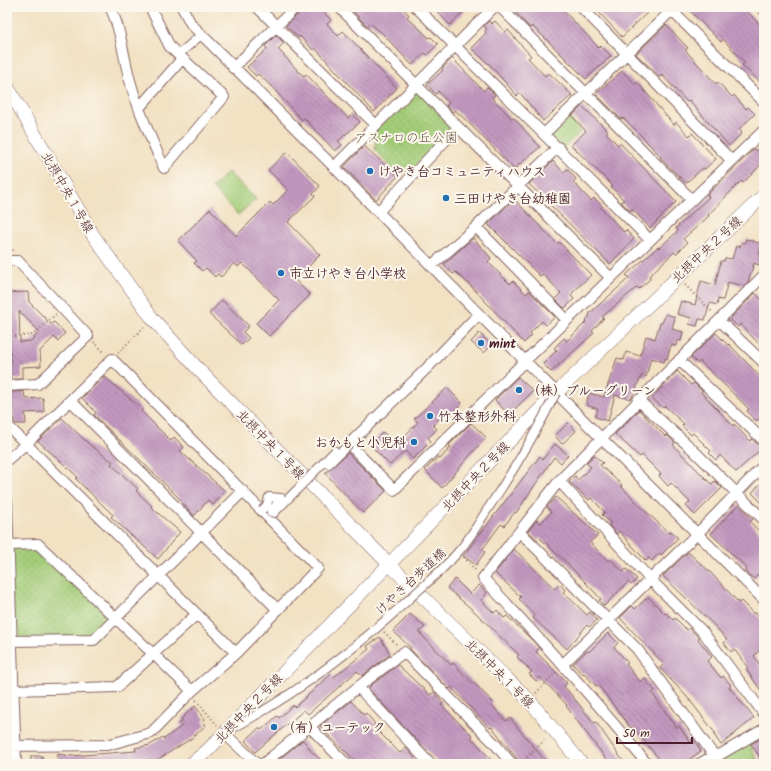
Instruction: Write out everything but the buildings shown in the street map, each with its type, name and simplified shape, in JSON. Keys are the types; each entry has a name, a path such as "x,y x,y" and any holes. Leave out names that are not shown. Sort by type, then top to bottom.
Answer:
{"street":[{"path":"110,7 118,23 125,61 139,108 164,168 224,97 180,57 164,37 150,7"},
{"path":"182,7 191,24 233,68 334,167 600,438 764,600"},
{"path":"257,7 376,125"},
{"path":"233,68 296,7"},
{"path":"339,7 611,278"},
{"path":"416,7 650,240"},
{"path":"334,167 494,7"},
{"path":"500,7 692,200"},
{"path":"581,7 732,161"},
{"path":"761,7 764,10"},
{"path":"544,134 627,54 671,8 764,102"},
{"path":"139,108 180,57 201,35"},
{"name":"北摂中央１号線","path":"7,86 93,235 152,318 199,370 389,564 529,700 582,764"},
{"path":"378,212 458,127"},
{"path":"349,444 394,490 567,320 764,130"},
{"path":"431,266 476,227 558,147"},
{"name":"北摂中央２号線","path":"191,764 224,733 556,393 677,276 764,195"},
{"path":"476,227 567,320"},
{"path":"7,261 18,261 88,336 38,384 7,386"},
{"path":"647,764 563,664 483,578 559,481 600,438 764,275"},
{"path":"262,510 267,505 269,497 281,498 272,512 274,513 335,451 336,453 327,462 329,464 427,368 479,314"},
{"path":"719,320 764,363"},
{"path":"7,460 71,401 112,359 243,490 318,568 236,653 192,691 151,733 107,745 11,746"},
{"path":"679,360 764,441"},
{"name":"けやき台歩道橋","path":"224,733 254,718 332,665 379,627 458,552 521,459 556,393"},
{"path":"638,400 691,448 764,520"},
{"path":"71,401 278,610"},
{"path":"7,424 236,653"},
{"path":"563,664 697,534 764,465"},
{"path":"559,481 650,579 703,632 764,714"},
{"path":"10,641 94,640 202,533 243,490"},
{"path":"7,502 10,641 14,690 11,746 16,764"},
{"path":"520,532 637,649 718,760"},
{"path":"9,545 38,544 152,655 192,691"},
{"path":"14,690 117,688 197,614"},
{"path":"263,764 358,687 404,652 495,744 512,764"},
{"path":"358,687 430,764"},
{"path":"310,727 346,764"},
{"path":"718,760 721,754 764,729"},
{"path":"224,733 257,764"},
{"path":"699,764 718,760"}],"path":[{"path":"677,276 719,320"},
{"path":"7,337 33,335 62,308"},
{"path":"88,336 112,359 152,318"},
{"path":"458,552 483,578"},
{"path":"379,627 404,652"},
{"path":"529,700 563,664"},
{"path":"192,691 196,701 224,733"},
{"path":"520,764 555,730"}],"green space":[{"name":"アスナロの丘公園","path":"416,85 458,127 414,172 394,170 375,150 376,125"},
{"path":"565,113 581,132 561,150 549,138 549,129"},
{"path":"228,172 256,199 238,215 212,188"},
{"path":"38,544 115,619 94,640 13,641 9,545"},
{"path":"747,739 757,759 748,764 720,764 721,754"}],"place":[{"name":"けやき台コミュニティハウス","path":"370,171"},
{"name":"三田けやき台幼稚園","path":"446,198"},
{"name":"市立けやき台小学校","path":"281,273"},
{"name":"mint","path":"481,343"},
{"name":"（株）ブルーグリーン","path":"519,390"},
{"name":"竹本整形外科","path":"430,416"},
{"name":"おかもと小児科","path":"414,442"},
{"name":"（有）ユーテック","path":"274,727"}]}
